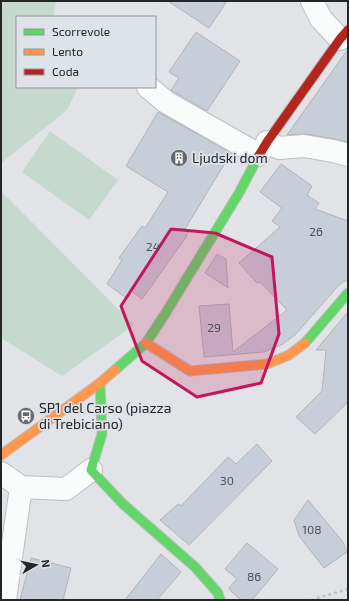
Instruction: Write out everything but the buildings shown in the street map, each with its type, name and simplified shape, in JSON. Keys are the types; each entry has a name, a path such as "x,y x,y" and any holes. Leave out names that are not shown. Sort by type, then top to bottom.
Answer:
{"main road":[{"path":"1,455 100,383 146,343 235,199 263,149 344,35"},
{"path":"146,343 190,371 268,364 289,356 305,343 348,293"},
{"path":"100,383 102,434 91,470 123,504 195,568 218,593 220,600"}],"street":[{"path":"312,1 322,19 344,35"},
{"path":"149,88 166,102 263,149 304,146 348,154"},
{"path":"1,473 21,487 66,489 91,470"},
{"path":"5,600 21,487"}],"path":[{"path":"311,600 348,589"}],"highlighted area":[{"path":"171,229 215,233 272,257 279,334 261,383 197,397 142,361 121,306"}],"green space":[{"path":"1,1 56,1 53,16 16,16 16,88 78,88 67,110 1,163"},
{"path":"50,131 118,180 89,220 22,172"},
{"path":"1,191 134,325 62,376 1,338"}],"traffic: fast":[{"path":"115,370 146,343 239,193 258,157"},
{"path":"305,343 348,293"},
{"path":"100,383 102,434 91,470 123,504 195,567 218,593 220,600"}],"traffic: slow":[{"path":"146,343 190,371 267,364 289,355 305,343"},
{"path":"1,455 100,383 115,370"}],"traffic: jam":[{"path":"258,157 267,142 340,39 348,30"}],"place":[{"name":"Ljudski dom","path":"179,158"},
{"name":"SP1 del Carso (piazza di Trebiciano)","path":"26,416"}]}
